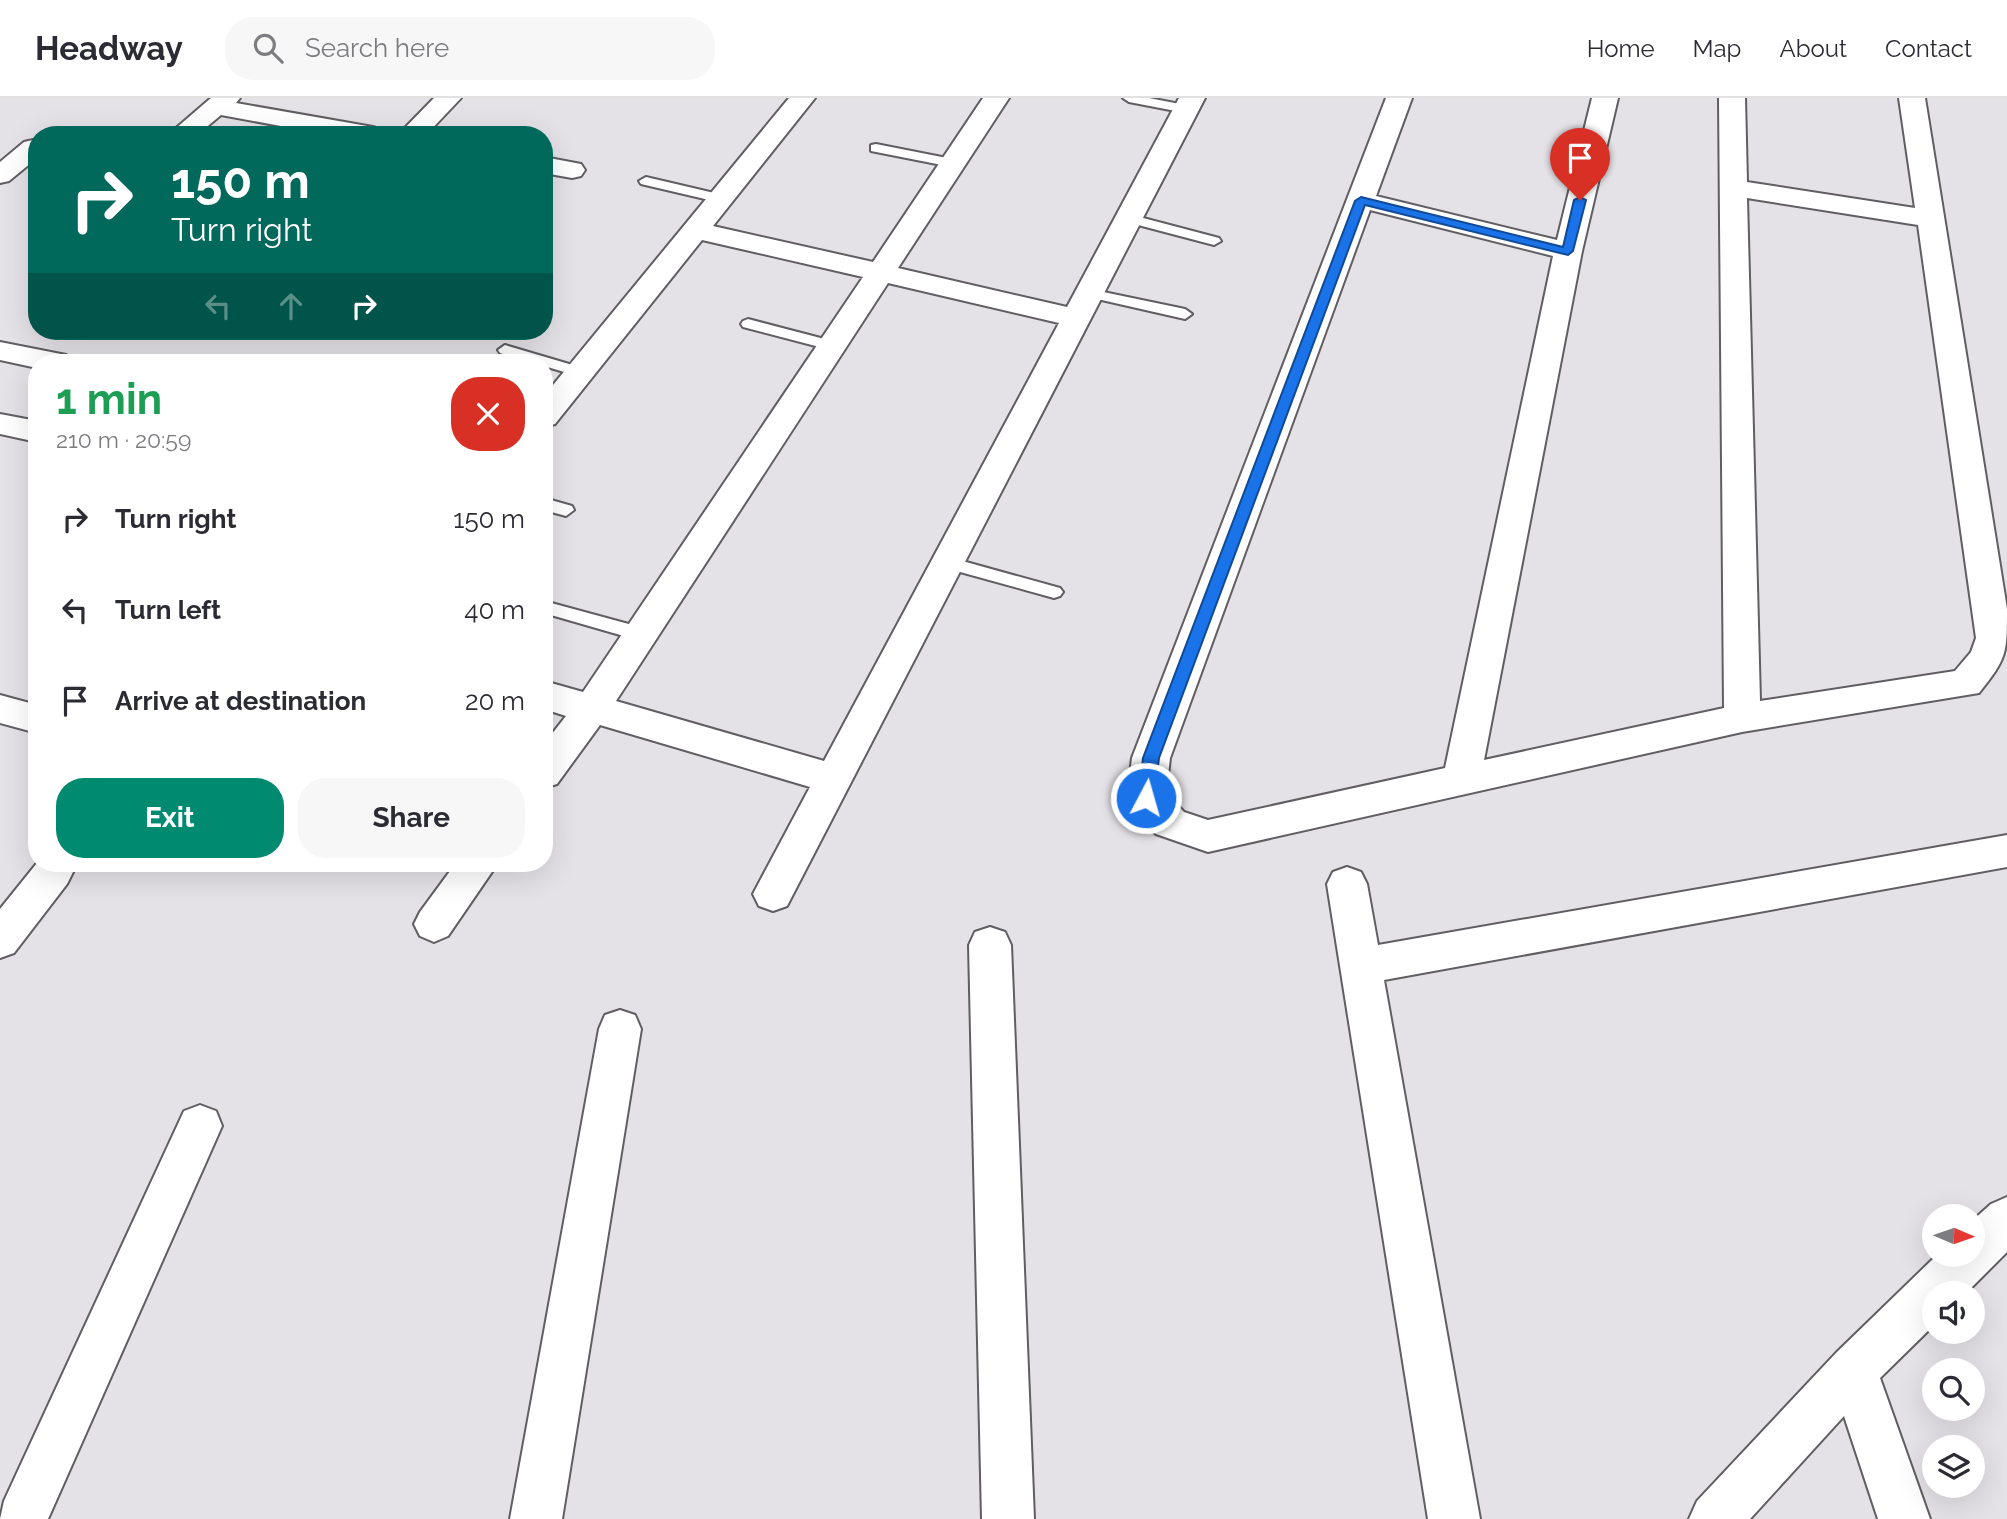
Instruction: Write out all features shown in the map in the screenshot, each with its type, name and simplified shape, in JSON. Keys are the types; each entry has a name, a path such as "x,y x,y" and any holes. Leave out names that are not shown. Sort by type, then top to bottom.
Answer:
{"street":[{"path":"420,126 448,98"},
{"path":"553,406 802,98"},
{"path":"553,761 592,709 996,98"},
{"path":"1399,98 1151,758 1146,798 1170,823 1208,836 1742,718 1966,683 1987,658 1994,638 1912,98"},
{"path":"1461,781 1568,251 1605,98"},
{"path":"1732,98 1742,718"},
{"path":"192,126 222,102 332,126"},
{"path":"773,894 1189,103"},
{"path":"0,141 28,147"},
{"path":"0,175 28,153"},
{"path":"553,167 572,170"},
{"path":"1735,188 1932,219"},
{"path":"1361,201 1568,251"},
{"path":"695,230 878,273 1082,306"},
{"path":"12,353 35,340"},
{"path":"0,424 28,430"},
{"path":"553,698 833,779"},
{"path":"0,709 28,717"},
{"path":"1360,966 2007,851"},
{"path":"0,940 53,872"},
{"path":"434,924 472,872"},
{"path":"1347,884 1454,1519"},
{"path":"990,945 1008,1519"},
{"path":"536,1519 620,1029"},
{"path":"22,1519 200,1126"},
{"path":"1985,1241 2007,1220"},
{"path":"1715,1519 1853,1370 1959,1267"},
{"path":"1853,1370 1904,1519"}],"lane":[{"path":"1129,98 1189,103"},
{"path":"876,148 952,163"},
{"path":"646,181 722,199"},
{"path":"1128,218 1214,241"},
{"path":"1082,306 1185,314"},
{"path":"748,324 831,345"},
{"path":"505,350 519,354"},
{"path":"553,364 581,372"},
{"path":"553,506 566,510"},
{"path":"948,563 1054,592"},
{"path":"553,610 641,634"}],"route":[{"path":"1146,798 1151,758 1361,201 1568,251 1580,200"}]}
